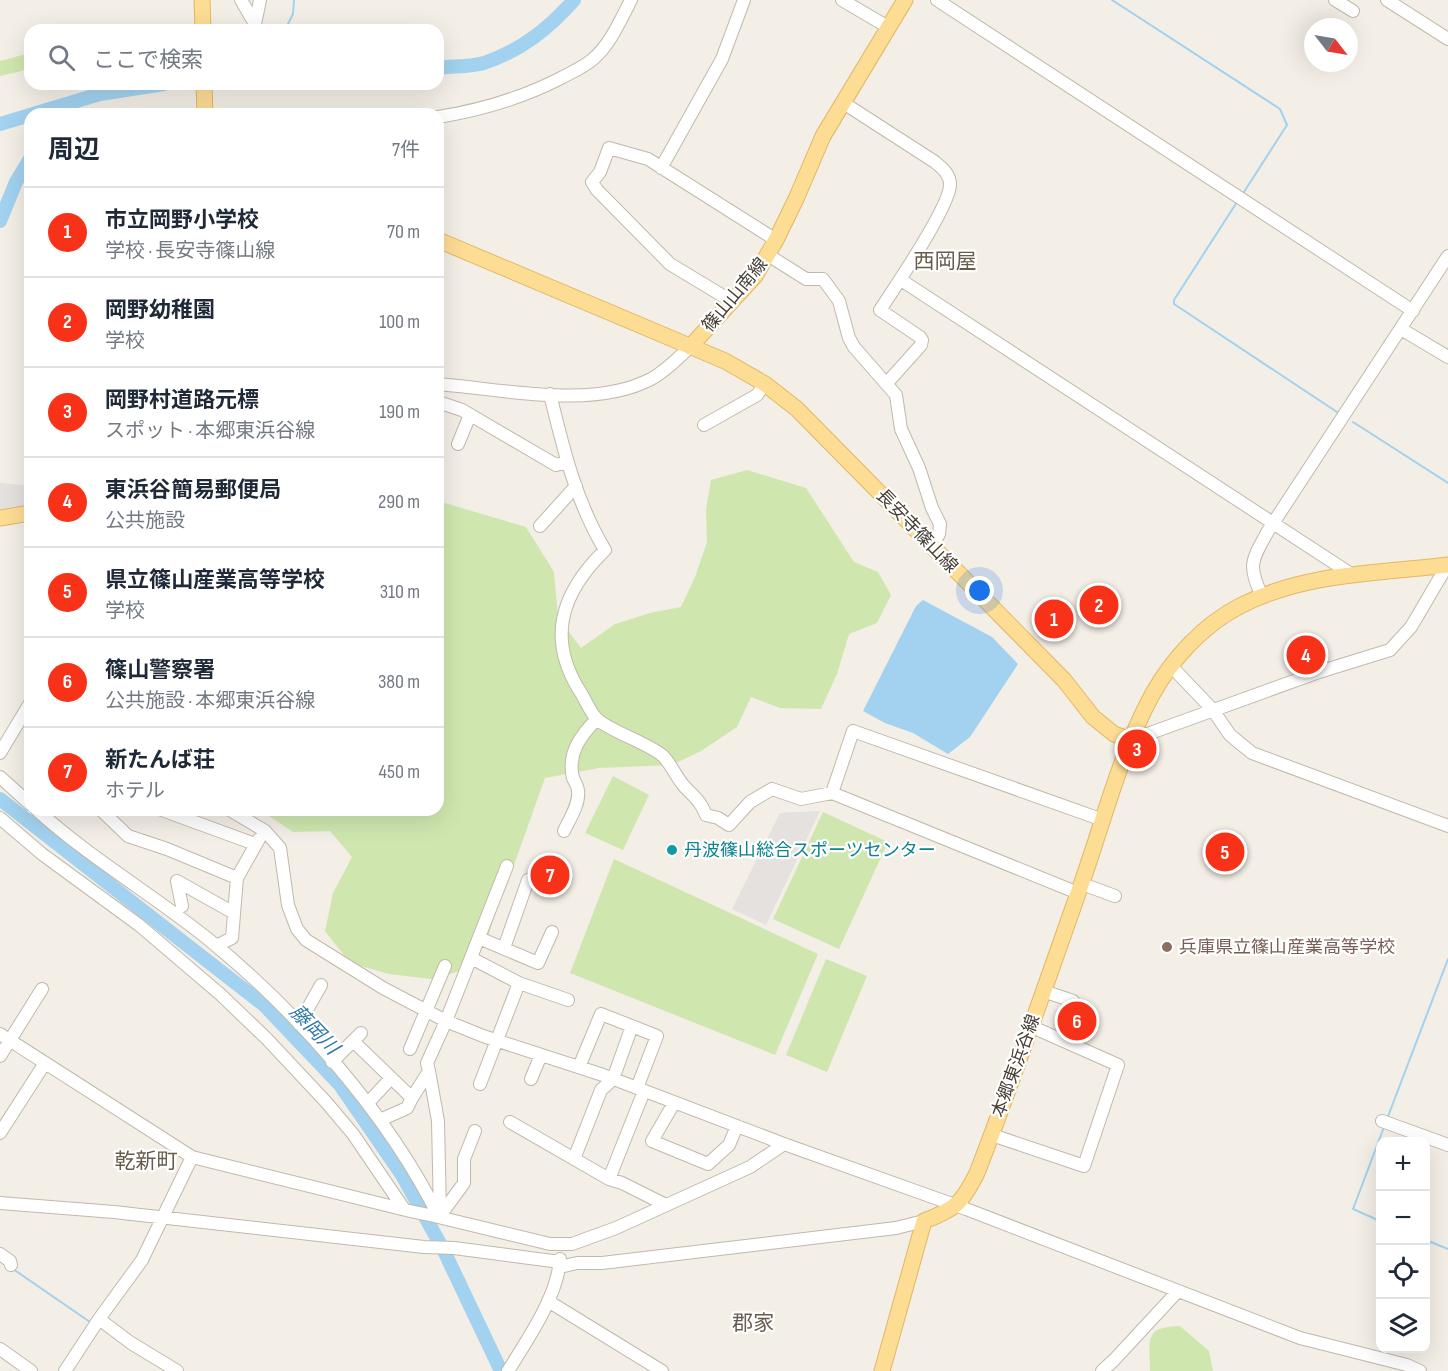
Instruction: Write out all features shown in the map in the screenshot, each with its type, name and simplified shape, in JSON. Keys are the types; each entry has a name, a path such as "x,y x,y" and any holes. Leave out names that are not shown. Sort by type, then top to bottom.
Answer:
{"main road":[{"path":"202,0 203,24"},
{"name":"篠山山南線","path":"444,244 690,347 756,276 796,200 823,136 905,0"},
{"path":"204,90 205,108"},
{"name":"長安寺篠山線","path":"690,347 724,361 765,384 797,410 933,545 1064,681 1093,717 1114,734 1131,740"},
{"path":"0,518 24,514"},
{"path":"1131,740 1152,695 1171,666 1204,631 1239,607 1290,586 1351,574 1448,564"},
{"name":"本郷東浜谷線","path":"956,1207 977,1173 992,1135 1131,740"},
{"path":"882,1371 924,1221 956,1207"}],"street":[{"path":"241,0 252,24"},
{"path":"254,24 260,0"},
{"path":"444,116 499,104 537,91 580,68 595,58 631,0"},
{"path":"661,168 722,59 744,0"},
{"path":"842,0 888,27"},
{"path":"937,0 1413,311"},
{"path":"1335,0 1353,11"},
{"path":"1387,0 1448,39"},
{"path":"842,102 946,172 950,184 938,217 901,280 880,310 922,340 921,345 887,383"},
{"path":"733,302 670,264 609,203 592,182 600,172 609,148 648,159 776,240"},
{"path":"768,255 806,279 823,279 839,301 849,338 854,347 896,395 902,429 940,524 939,534 933,545"},
{"path":"1262,596 1253,578 1252,567 1258,550 1448,256"},
{"path":"901,280 1351,574"},
{"path":"1401,329 1448,357"},
{"path":"444,385 573,397 606,393 651,379 670,366 690,347"},
{"path":"704,425 757,394 765,384"},
{"path":"550,394 567,462 592,529 605,550 577,584 567,602 561,620 567,668 597,719 663,756 684,786 701,803 705,815 718,818 729,825 750,802 772,789 801,799 832,793 1080,889 1115,896"},
{"path":"444,404 462,410 556,465 567,462"},
{"path":"458,444 470,415"},
{"path":"540,526 576,486"},
{"path":"1131,740 1367,655 1390,650 1412,627 1448,564"},
{"path":"1171,666 1212,709 1230,735 1252,753 1448,826"},
{"path":"0,753 24,715"},
{"path":"564,831 573,813 579,792 573,775 573,750 585,731 597,719"},
{"path":"832,793 853,731 1103,820"},
{"path":"0,777 24,799"},
{"path":"45,816 216,946 299,1024 368,1103 422,1182 437,1216"},
{"path":"107,816 128,836 167,849 237,878"},
{"path":"178,816 255,844"},
{"path":"240,816 266,831 280,848 288,905 297,929 306,940 383,988 446,1021 497,1041 613,1079 1300,1338 1407,1365 1420,1371"},
{"path":"0,818 42,854 139,925 236,1009 333,1110 353,1134 407,1210"},
{"path":"216,946 231,938 237,878 255,844 266,831"},
{"path":"437,1216 438,1121 427,1062 446,1021 507,866"},
{"path":"504,948 528,880"},
{"path":"182,906 177,881 234,913"},
{"path":"479,938 538,963 552,932"},
{"path":"471,958 519,983 568,1000"},
{"path":"410,1048 445,966"},
{"path":"480,1084 519,983"},
{"path":"299,1024 321,985"},
{"path":"0,1056 5,1038 42,989"},
{"path":"1043,991 1073,1001"},
{"path":"579,1067 601,1014 657,1036 641,1090 609,1179"},
{"path":"574,1159 601,1090 613,1079 632,1026"},
{"path":"992,1135 1084,1166 1118,1065 1030,1026"},
{"path":"333,1062 357,1037 391,1078 412,1098"},
{"path":"5,1038 192,1157 550,1244 572,1244 616,1228 750,1167 784,1144"},
{"path":"531,1079 541,1055"},
{"path":"0,1133 45,1063"},
{"path":"380,1120 407,1108 429,1071"},
{"path":"368,1103 391,1078"},
{"path":"674,1102 652,1141 708,1164 729,1145 737,1126"},
{"path":"1382,1121 1448,1145"},
{"path":"510,1122 609,1179 666,1205"},
{"path":"437,1216 464,1183 464,1159 475,1131"},
{"path":"69,1370 99,1319 142,1260 192,1157"},
{"path":"0,1203 162,1218 424,1247 454,1248 560,1264 602,1263 896,1228 924,1221"},
{"path":"511,1366 548,1301 564,1245"},
{"path":"0,1254 10,1261 11,1265"},
{"path":"1102,1371 1178,1291"},
{"path":"548,1301 662,1371"},
{"path":"99,1319 130,1343 177,1371"},
{"path":"0,1349 31,1371"}],"green space":[{"path":"24,55 24,70 0,76 0,61"},
{"path":"747,470 806,488 854,562 878,572 891,595 877,623 849,634 837,674 821,709 780,708 751,697 737,727 701,751 672,765 599,768 545,778 509,879 498,900 489,935 464,970 431,979 389,974 350,963 325,931 333,893 352,857 330,831 293,832 269,816 444,816 444,503 526,527 554,572 558,617 581,648 615,624 650,613 681,607 695,577 707,542 706,509 711,480"},
{"path":"613,776 649,795 623,850 585,833"},
{"path":"823,812 888,842 839,949 773,919"},
{"path":"614,859 818,954 775,1055 570,973"},
{"path":"826,959 867,976 827,1072 786,1055"},
{"path":"1180,1326 1209,1351 1213,1371 1150,1371 1151,1337 1160,1329"}],"shaded area":[{"path":"0,483 24,485 24,509 0,512"},
{"path":"820,811 766,925 732,909 780,813"}],"water":[{"path":"923,600 992,637 1018,664 970,737 948,754 913,733 885,723 863,711 916,606"}],"waterway":[{"path":"288,24 293,14 294,0"},
{"path":"444,68 484,63 510,52 534,38 574,0"},
{"path":"1112,0 1280,109 1287,125 1242,195"},
{"path":"53,108 100,94 126,90"},
{"path":"0,124 24,117"},
{"name":"藤岡川","path":"0,221 24,169"},
{"path":"1237,202 1174,300 1174,304 1337,412"},
{"path":"1353,422 1448,483"},
{"name":"藤岡川","path":"0,799 264,1005 340,1085 402,1175 444,1251 501,1371"},
{"path":"1387,1119 1448,959"},
{"path":"1376,1219 1353,1209 1384,1127"},
{"path":"1430,1242 1448,1249"},
{"path":"13,1269 90,1322"}],"place":[{"name":"岡野幼稚園","path":"1099,605"},
{"name":"市立岡野小学校","path":"1054,619"},
{"name":"東浜谷簡易郵便局","path":"1306,655"},
{"name":"岡野村道路元標","path":"1137,749"},
{"name":"丹波篠山総合スポーツセンター","path":"672,850"},
{"name":"県立篠山産業高等学校","path":"1225,852"},
{"name":"新たんば荘","path":"550,875"},
{"name":"兵庫県立篠山産業高等学校","path":"1167,947"},
{"name":"篠山警察署","path":"1077,1021"}],"district":[{"name":"西岡屋","path":"945,261"},
{"name":"乾新町","path":"146,1161"},
{"name":"郡家","path":"753,1323"}]}
